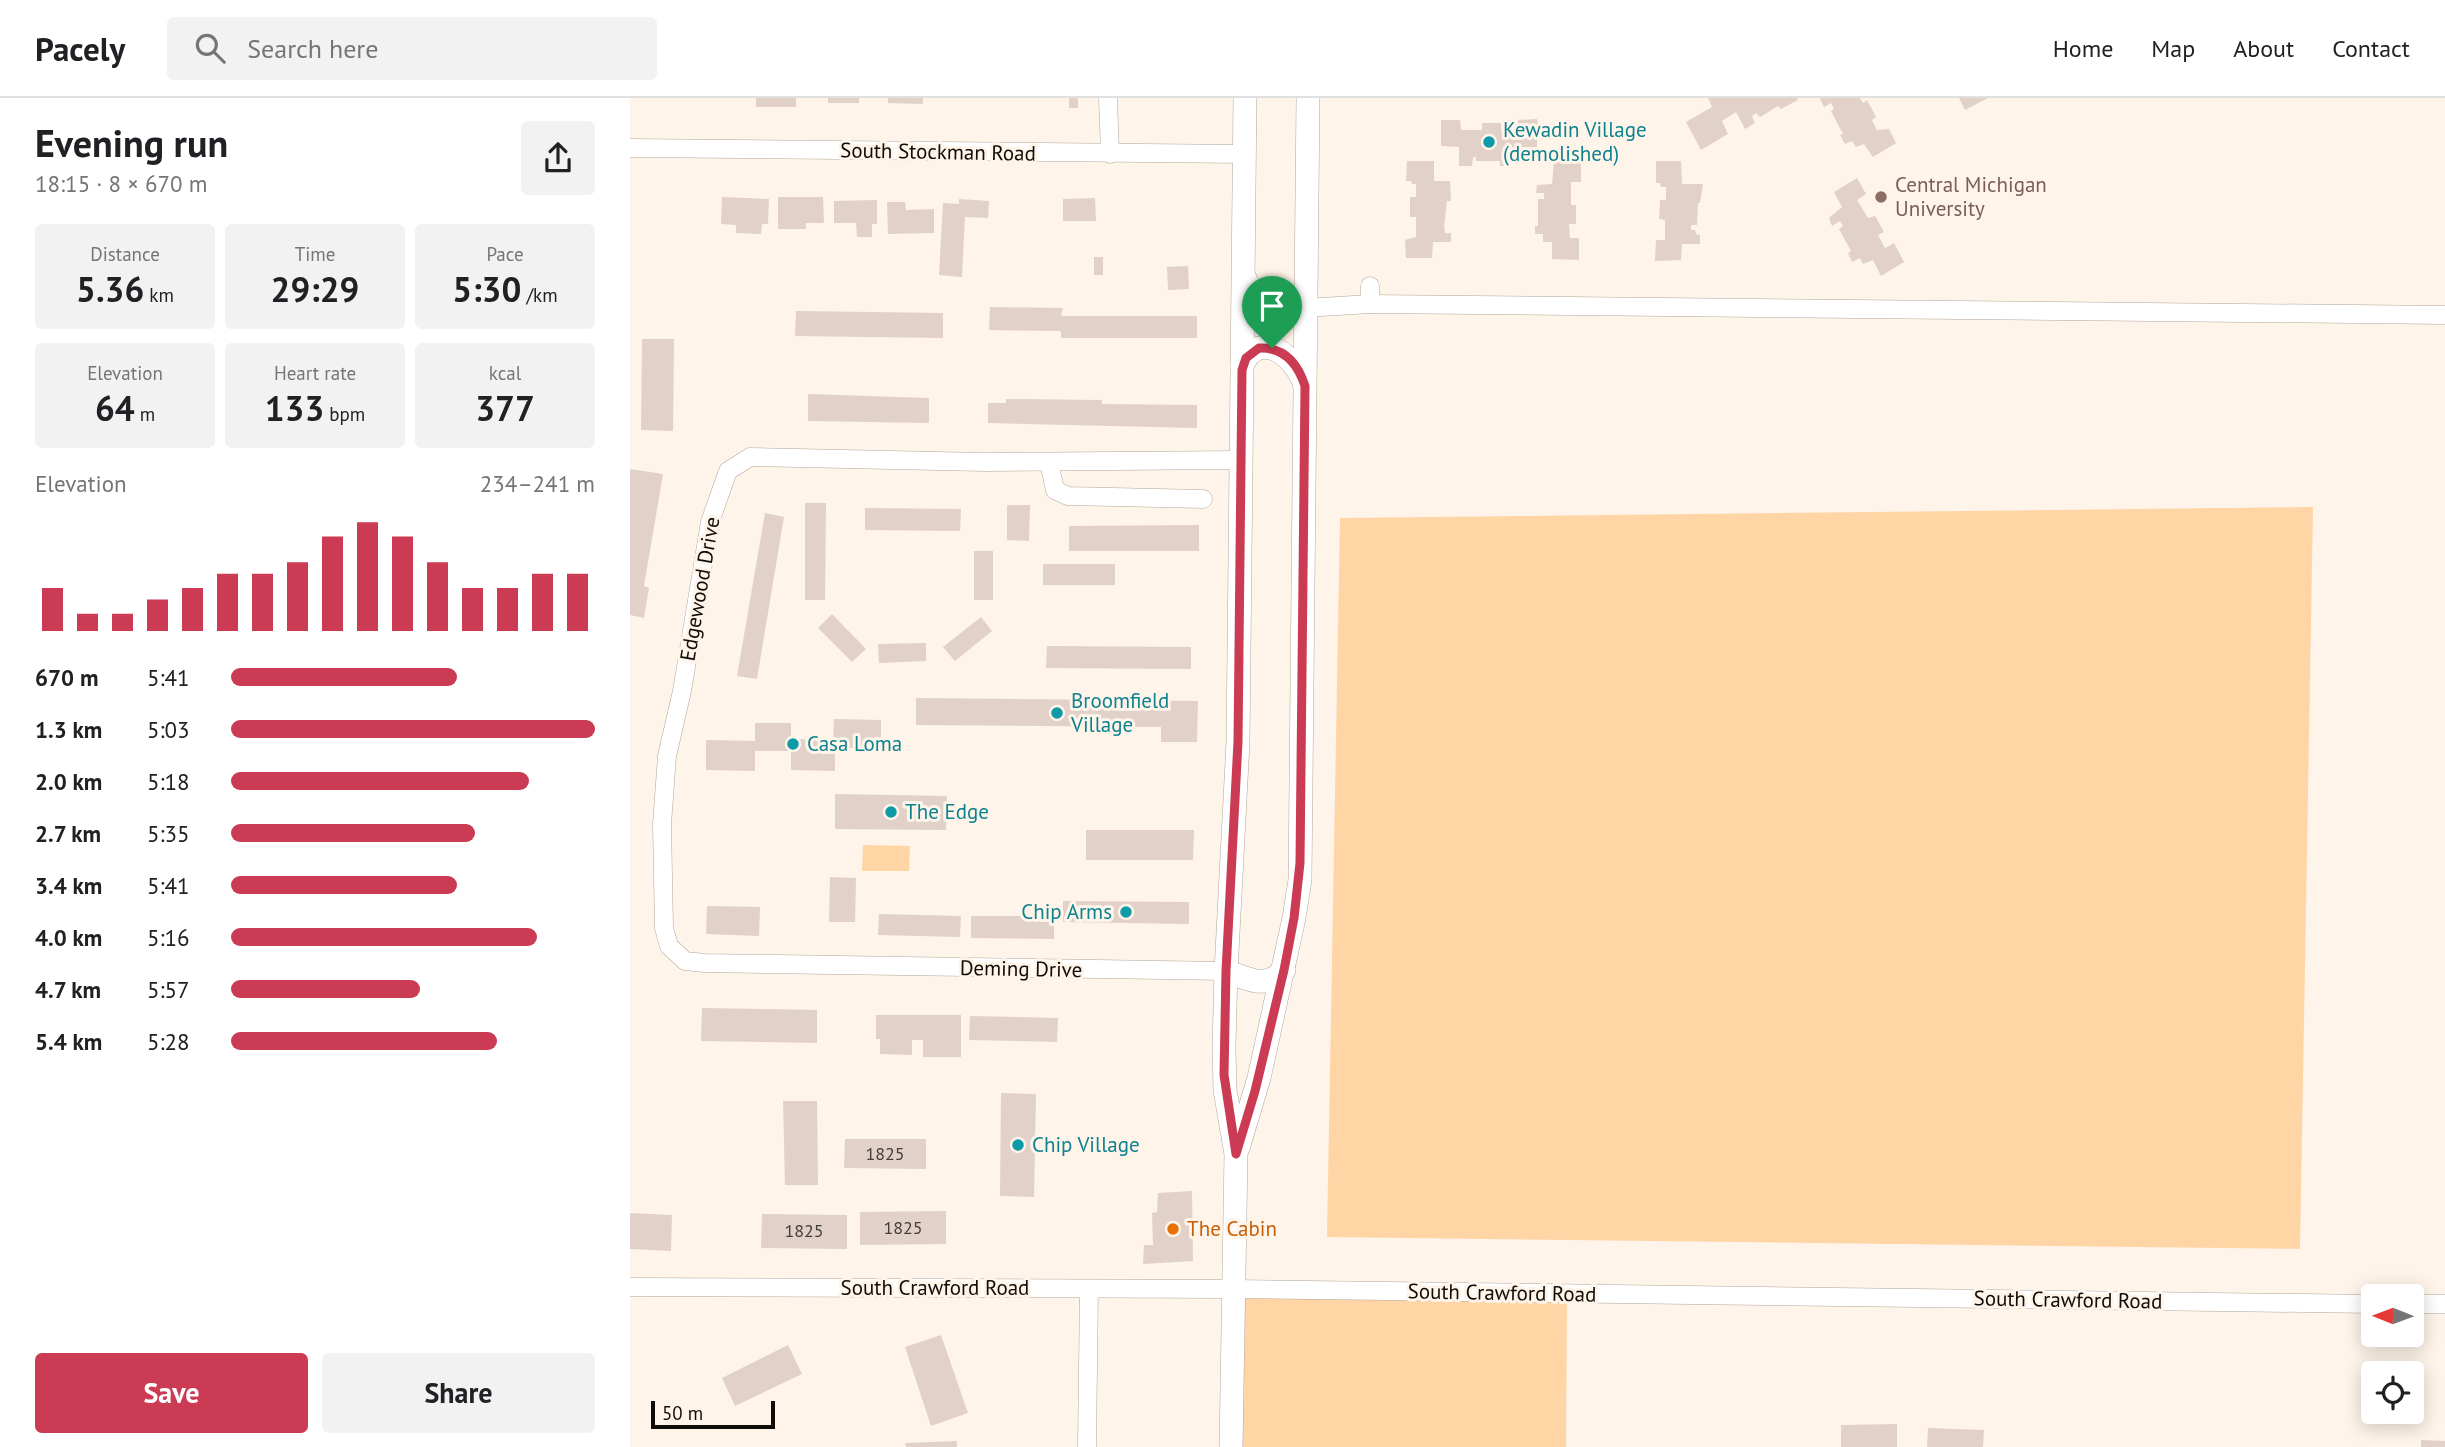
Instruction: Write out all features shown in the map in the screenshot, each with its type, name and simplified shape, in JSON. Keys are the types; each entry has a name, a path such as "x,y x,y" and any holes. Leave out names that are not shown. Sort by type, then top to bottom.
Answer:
{"main road":[{"path":"1231,1447 1236,1154 1224,1075 1226,971 1238,742 1245,98"},
{"path":"1236,1154 1255,1091 1284,970 1294,918 1300,863 1308,98"},
{"path":"1244,276 1253,296 1263,306 1283,312 1305,308"},
{"path":"1242,365 1248,356 1259,348 1280,351 1297,367 1305,386"},
{"path":"1226,971 1261,982 1273,979 1284,970"}],"street":[{"path":"1108,98 1110,154"},
{"name":"South Stockman Road","path":"630,148 1245,155"},
{"path":"1305,308 1370,295 2445,315"},
{"name":"Edgewood Drive","path":"815,964 685,961 669,946 664,928 662,824 667,756 682,691 710,522 728,471 750,457 1049,462 1241,460"},
{"path":"1049,462 1055,490 1068,496 1203,499"},
{"name":"Deming Drive","path":"815,964 1089,971 1226,971"},
{"name":"South Crawford Road","path":"630,1287 1233,1289 2361,1304"},
{"path":"1087,1447 1089,1289"},
{"path":"2424,1304 2445,1304"}],"shaded area":[{"path":"2313,507 2300,1249 1327,1237 1340,518"},
{"path":"863,845 910,846 909,871 862,871"},
{"path":"1238,1287 1567,1294 1566,1447 1236,1447"}],"building":[{"path":"756,98 796,98 796,107 756,107"},
{"path":"828,98 859,98 859,103 828,103"},
{"path":"888,98 923,98 923,104 888,103"},
{"path":"1069,98 1078,98 1078,108 1069,108"},
{"name":"Kewadin Village (demolished)","path":"1708,98 1798,100 1781,109 1778,106 1760,117 1756,113 1752,116 1755,123 1745,129 1736,112 1722,121 1728,134 1701,150 1686,122 1712,107"},
{"path":"1860,98 1863,103 1867,100 1876,117 1872,120 1877,130 1889,129 1896,143 1873,157 1864,144 1856,147 1852,141 1845,144 1831,111 1834,109 1831,103 1824,107 1820,99"},
{"path":"1959,98 1988,98 1965,110"},
{"name":"Kewadin Village (demolished)","path":"1537,119 1538,125 1548,125 1548,137 1537,137 1537,147 1520,147 1520,157 1511,158 1510,166 1500,166 1500,161 1476,161 1476,157 1473,157 1472,166 1459,166 1459,147 1441,146 1441,120 1460,120 1461,130 1482,130 1482,123 1501,123 1501,130 1518,130 1518,120"},
{"name":"Kewadin Village (demolished)","path":"1407,161 1434,161 1434,181 1450,181 1451,201 1447,201 1444,227 1445,233 1451,233 1451,242 1433,242 1432,258 1406,258 1405,240 1416,237 1416,217 1410,217 1410,197 1416,197 1416,184 1406,181"},
{"name":"Kewadin Village (demolished)","path":"1656,161 1681,161 1682,184 1703,184 1698,203 1697,225 1691,225 1691,230 1700,235 1700,244 1682,244 1681,260 1655,261 1656,240 1665,240 1665,220 1659,219 1660,200 1666,200 1666,187 1656,183"},
{"name":"Kewadin Village (demolished)","path":"1554,162 1581,162 1581,182 1571,182 1571,205 1576,205 1576,224 1569,224 1570,238 1579,238 1579,260 1552,259 1552,242 1543,242 1543,234 1535,234 1535,226 1538,226 1538,199 1544,199 1544,193 1536,193 1537,185 1552,184"},
{"path":"1857,178 1866,194 1857,200 1868,218 1875,216 1884,232 1878,235 1885,248 1894,243 1904,262 1881,276 1873,260 1863,264 1860,258 1852,262 1848,253 1851,251 1839,229 1843,226 1840,221 1832,226 1829,218 1842,207 1834,192"},
{"path":"722,197 769,199 768,224 762,224 761,234 736,233 736,225 721,224"},
{"path":"778,197 823,197 824,223 806,223 806,229 778,229"},
{"path":"1095,198 1096,221 1063,221 1063,199"},
{"path":"959,199 989,201 988,218 965,217 962,277 939,275 943,203 959,204"},
{"path":"877,200 877,224 872,224 872,237 857,237 856,223 834,223 834,201"},
{"path":"887,202 905,202 906,210 934,209 934,233 888,234"},
{"path":"1094,257 1103,257 1103,275 1094,275"},
{"path":"1188,266 1189,289 1168,290 1167,267"},
{"path":"990,307 1063,308 1061,316 1197,316 1197,338 1061,338 1061,331 989,330"},
{"path":"796,311 943,313 943,338 795,336"},
{"path":"642,339 674,339 673,431 641,430"},
{"path":"808,394 929,398 929,423 808,421"},
{"path":"1006,399 1197,405 1197,428 988,423 988,403 1006,403"},
{"path":"630,469 663,474 644,586 649,588 644,618 630,615"},
{"path":"805,503 826,503 825,600 805,600"},
{"path":"1007,505 1030,505 1029,541 1007,540"},
{"path":"865,508 961,509 960,531 865,530"},
{"path":"765,513 784,517 757,679 737,676"},
{"path":"1199,525 1199,551 1069,551 1069,526"},
{"path":"974,551 993,551 993,600 974,600"},
{"path":"1043,564 1115,564 1115,585 1043,585"},
{"path":"832,614 866,649 852,662 818,628"},
{"path":"981,617 992,631 955,661 943,647"},
{"path":"926,643 926,661 879,663 878,644"},
{"path":"1047,646 1191,647 1191,669 1046,668"},
{"name":"Broomfield Village","path":"916,698 1198,701 1197,742 1161,742 1161,727 916,725"},
{"name":"Casa Loma","path":"834,719 881,720 881,748 835,748 835,771 791,770 791,751 755,751 755,771 706,770 706,740 755,741 755,723 791,723 791,739 833,740"},
{"name":"The Edge","path":"835,794 947,796 946,830 835,829"},
{"path":"1086,830 1194,830 1193,860 1086,860"},
{"path":"830,877 856,878 855,922 829,922"},
{"name":"Chip Arms","path":"1063,901 1189,902 1189,924 1063,922"},
{"path":"707,906 760,907 759,936 706,934"},
{"path":"879,914 961,916 960,937 878,935"},
{"path":"971,916 1054,916 1054,939 971,938"},
{"path":"702,1008 817,1010 817,1043 701,1041"},
{"path":"876,1015 961,1015 961,1057 923,1057 923,1040 912,1040 912,1055 880,1054 880,1039 876,1039"},
{"path":"970,1016 1058,1018 1057,1042 969,1040"},
{"name":"Chip Village","path":"1001,1093 1036,1094 1034,1197 1000,1196"},
{"path":"783,1101 817,1101 818,1185 785,1185"},
{"path":"845,1139 926,1139 926,1169 844,1168"},
{"name":"The Cabin","path":"1192,1191 1193,1261 1143,1264 1144,1245 1153,1245 1152,1213 1157,1212 1158,1193"},
{"path":"946,1211 946,1244 860,1245 860,1212"},
{"path":"630,1213 672,1215 671,1251 630,1249"},
{"path":"762,1214 847,1215 847,1249 761,1248"},
{"path":"941,1335 968,1413 931,1426 905,1347"},
{"path":"788,1345 802,1374 735,1406 722,1378"},
{"path":"1897,1424 1897,1447 1841,1447 1841,1425"},
{"path":"1928,1428 1984,1430 1983,1447 1927,1447"},
{"path":"2421,1440 2445,1441 2445,1447 2421,1447"},
{"path":"957,1441 957,1447 906,1447 905,1443"}],"place":[{"name":"Kewadin Village (demolished)","path":"1489,142"},
{"name":"Central Michigan University","path":"1881,197"},
{"name":"Broomfield Village","path":"1057,713"},
{"name":"Casa Loma","path":"793,744"},
{"name":"The Edge","path":"891,812"},
{"name":"Chip Arms","path":"1126,912"},
{"name":"Chip Village","path":"1018,1145"},
{"name":"The Cabin","path":"1173,1229"}],"route":[{"path":"1272,348 1292,360 1305,386 1300,880 1284,970 1259,1078 1236,1154 1224,1075 1226,971 1238,742 1242,365 1253,351 1272,348"}]}
